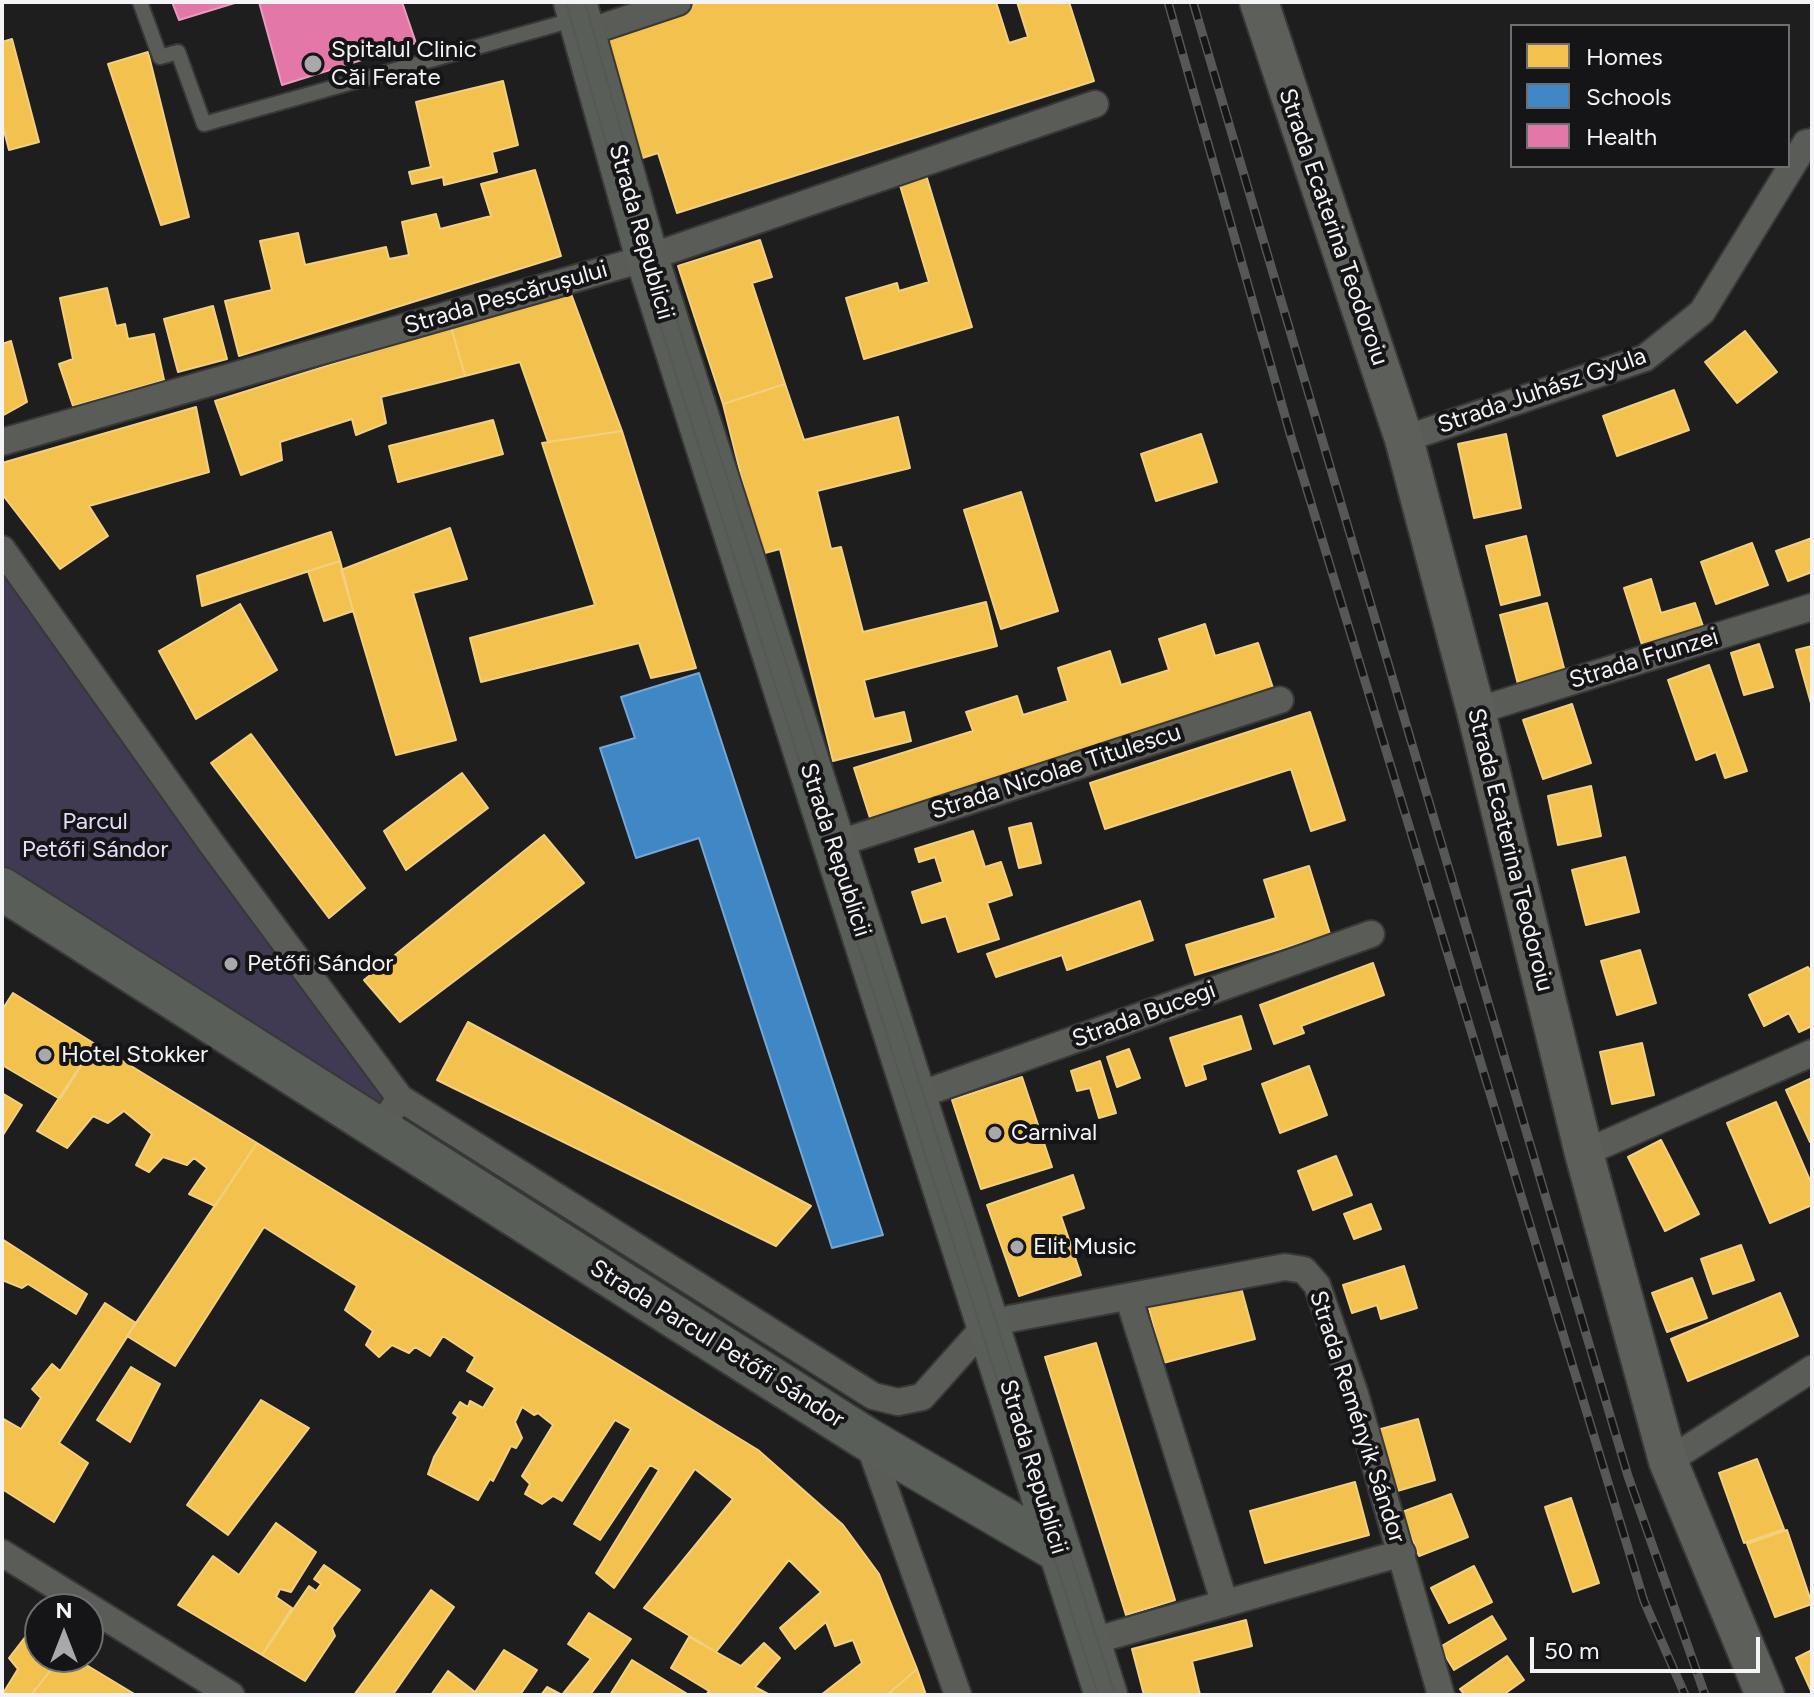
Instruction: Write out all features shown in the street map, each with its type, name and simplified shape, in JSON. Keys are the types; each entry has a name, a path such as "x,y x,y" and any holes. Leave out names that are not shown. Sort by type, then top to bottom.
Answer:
{"main road":[{"name":"Strada Ecaterina Teodoroiu","path":"1259,2 1404,439 1476,711 1584,1153 1668,1461 1765,1695"},
{"name":"Strada Republicii","path":"580,18 647,258 1106,1695"},
{"name":"Strada Parcul Petőfi Sándor","path":"2,889 390,1114 867,1439 1059,1551"}],"street":[{"path":"580,18 678,2"},
{"name":"Strada Pescărușului","path":"2,442 647,258 1095,104"},
{"name":"Strada Juhász Gyula","path":"1404,439 1645,358 1702,312 1806,143 1812,142"},
{"name":"Strada Parcul Petőfi Sándor","path":"2,549 211,843 390,1114 873,1396 898,1402 922,1397 988,1323"},
{"name":"Strada Frunzei","path":"1476,711 1812,607"},
{"name":"Strada Nicolae Titulescu","path":"833,845 1280,700"},
{"name":"Strada Bucegi","path":"916,1096 1371,934"},
{"path":"1584,1153 1812,1053"},
{"name":"Strada Reményik Sándor","path":"988,1323 1129,1299 1285,1267 1304,1270 1317,1285 1355,1394 1441,1695"},
{"path":"1129,1299 1224,1601"},
{"path":"1668,1461 1806,1378"},
{"path":"846,1380 958,1695"},
{"path":"2,1553 231,1695"},
{"name":"Strada Reményik Sándor","path":"1089,1642 1224,1601 1402,1553"}],"lane":[{"path":"140,2 160,57 178,52 204,124 580,18"}],"green space":[{"name":"Parcul Petőfi Sándor","path":"2,548 400,1098 380,1131 2,890"}],"building: Homes":[{"path":"701,2 996,2 1009,43 1028,37 1017,2 1069,2 1094,81 677,213 658,153 636,160 596,35"},
{"path":"12,39 39,142 9,150 2,123 2,42"},
{"path":"148,52 189,217 161,225 108,64"},
{"path":"503,81 518,145 492,152 497,172 444,185 443,177 412,184 409,172 431,167 416,102"},
{"path":"535,170 561,256 239,356 225,301 272,290 260,241 298,233 305,265 386,247 389,259 409,255 402,222 436,214 440,229 491,216 481,184"},
{"path":"926,175 972,327 864,359 846,298 897,283 899,291 929,282 899,182"},
{"path":"760,240 772,277 752,283 785,384 723,404 678,266"},
{"path":"107,288 116,326 125,324 128,339 154,334 164,380 73,406 59,364 73,359 60,298"},
{"path":"570,291 622,431 548,442 520,362 465,376 451,327"},
{"path":"213,306 227,359 178,372 164,319"},
{"path":"451,327 465,376 381,397 386,423 356,435 352,419 280,442 282,460 241,475 215,401"},
{"path":"1745,331 1777,372 1737,403 1705,362"},
{"path":"11,341 27,402 2,416 2,344"},
{"path":"785,384 804,440 898,417 910,468 817,491 831,549 841,547 863,632 986,602 997,646 864,680 874,719 904,712 911,741 833,761 780,549 761,554 723,404"},
{"path":"1674,390 1689,430 1617,456 1603,416"},
{"path":"196,407 209,472 89,506 108,536 60,569 2,494 2,463"},
{"path":"493,420 503,454 398,482 389,446"},
{"path":"622,431 696,668 651,678 639,643 481,682 470,638 595,605 542,443"},
{"path":"1201,434 1217,482 1156,501 1141,454"},
{"path":"1506,434 1521,508 1474,518 1458,444"},
{"path":"1021,492 1058,611 1001,629 964,510"},
{"path":"450,528 467,579 413,593 456,740 396,755 341,570"},
{"path":"331,532 340,561 202,606 197,576"},
{"path":"1526,536 1540,595 1501,605 1486,546"},
{"path":"1812,538 1812,572 1788,581 1776,551"},
{"path":"1752,543 1768,585 1716,604 1701,562"},
{"path":"340,561 353,611 324,621 308,571"},
{"path":"1651,579 1661,613 1695,603 1704,629 1643,648 1624,588"},
{"path":"1547,603 1565,672 1518,684 1500,615"},
{"path":"240,604 277,670 196,719 159,651"},
{"path":"1205,624 1215,656 1258,643 1274,691 870,818 854,768 973,731 966,712 1017,696 1023,715 1068,701 1058,668 1110,651 1121,685 1169,670 1159,639"},
{"path":"1759,644 1773,687 1744,695 1731,653"},
{"path":"1812,646 1812,707 1796,650"},
{"path":"1709,665 1747,771 1725,778 1716,752 1696,760 1668,680"},
{"path":"1572,704 1591,763 1543,779 1523,720"},
{"path":"1310,712 1345,820 1311,831 1291,769 1105,829 1090,783"},
{"path":"251,734 365,888 329,918 211,763"},
{"path":"462,773 488,808 406,870 384,831"},
{"path":"1591,786 1601,836 1558,845 1548,796"},
{"path":"1031,823 1041,863 1019,868 1009,828"},
{"path":"973,831 985,867 1001,862 1012,895 987,903 999,939 958,952 946,916 922,923 912,892 943,882 935,857 919,862 915,849"},
{"path":"544,835 584,883 400,1022 364,980"},
{"path":"1625,857 1639,912 1586,925 1572,870"},
{"path":"1309,866 1330,934 1195,975 1186,945 1276,918 1264,880"},
{"path":"1140,901 1153,940 1067,970 1062,955 996,977 987,954"},
{"path":"1640,950 1656,1003 1617,1015 1601,961"},
{"path":"1373,963 1384,995 1301,1026 1304,1033 1274,1044 1260,1005"},
{"path":"1808,967 1812,974 1812,1026 1799,1032 1789,1013 1764,1026 1749,995"},
{"name":"Hotel Stokker","path":"13,993 95,1044 60,1099 2,1065 2,1010"},
{"path":"1241,1016 1251,1049 1202,1065 1206,1079 1186,1086 1170,1038"},
{"path":"468,1022 811,1206 776,1246 437,1080"},
{"path":"1642,1043 1654,1095 1612,1104 1600,1052"},
{"path":"95,1044 257,1143 215,1206 189,1194 207,1168 194,1158 187,1165 163,1157 149,1172 136,1165 152,1134 124,1111 108,1123 93,1116 67,1148 37,1131"},
{"path":"1129,1049 1140,1078 1117,1087 1107,1057"},
{"path":"1100,1061 1116,1113 1099,1118 1090,1088 1077,1091 1071,1071"},
{"path":"1309,1066 1327,1115 1280,1133 1262,1084"},
{"path":"1022,1077 1052,1167 981,1189 952,1100"},
{"path":"1812,1078 1812,1141 1810,1142 1786,1090"},
{"path":"2,1093 22,1105 3,1135 2,1134"},
{"path":"1776,1102 1812,1185 1812,1205 1770,1223 1727,1123"},
{"path":"1661,1140 1699,1214 1665,1231 1628,1157"},
{"path":"257,1143 758,1450 843,1525 879,1574 917,1669 887,1695 821,1695 862,1663 853,1640 835,1646 826,1622 795,1649 780,1628 821,1592 789,1560 716,1652 644,1608 733,1499 695,1469 614,1588 596,1573 659,1470 650,1465 600,1540 574,1524 631,1429 615,1420 562,1501 553,1496 542,1504 525,1494 530,1484 522,1476 553,1425 538,1413 534,1415 522,1407 515,1422 522,1438 516,1448 511,1446 493,1481 490,1479 478,1500 428,1474 434,1457 458,1417 453,1413 460,1402 468,1407 470,1401 483,1408 495,1388 467,1371 475,1357 443,1336 430,1356 415,1347 409,1353 392,1345 379,1357 366,1345 373,1331 345,1310 357,1286 264,1227 175,1366 127,1336"},
{"path":"1336,1156 1352,1195 1313,1210 1298,1171"},
{"path":"1073,1175 1084,1208 1061,1216 1081,1275 1019,1296 987,1205"},
{"path":"1371,1204 1381,1229 1354,1239 1344,1214"},
{"path":"2,1239 87,1294 76,1314 28,1284 22,1288 2,1280"},
{"path":"1741,1245 1754,1280 1713,1294 1701,1259"},
{"path":"1404,1266 1417,1308 1381,1319 1377,1305 1352,1313 1343,1285"},
{"path":"1692,1278 1707,1318 1667,1332 1652,1293"},
{"path":"1239,1280 1255,1339 1163,1363 1148,1304"},
{"path":"1780,1293 1798,1336 1688,1381 1671,1339"},
{"path":"105,1303 136,1323 59,1443 88,1463 54,1522 2,1489 2,1418 21,1429 41,1398 32,1389 52,1364 60,1371"},
{"path":"1096,1343 1175,1600 1126,1615 1045,1357"},
{"path":"131,1367 160,1384 130,1442 97,1420"},
{"path":"261,1400 309,1428 228,1535 187,1505"},
{"path":"1418,1419 1435,1480 1394,1492 1377,1430"},
{"path":"1757,1459 1784,1529 1744,1543 1719,1473"},
{"path":"1355,1482 1369,1535 1265,1563 1250,1511"},
{"path":"1451,1494 1468,1537 1419,1556 1402,1512"},
{"path":"1571,1498 1599,1583 1573,1592 1545,1507"},
{"path":"276,1523 316,1552 291,1592 280,1589 276,1597 292,1608 262,1655 178,1605 213,1556 239,1575"},
{"path":"1787,1530 1812,1604 1775,1617 1747,1544"},
{"path":"324,1565 360,1590 332,1628 335,1636 305,1681 262,1655 309,1586 316,1591 321,1584 314,1579"},
{"path":"1474,1566 1492,1602 1449,1623 1431,1588"},
{"path":"431,1590 454,1607 394,1693 397,1695 354,1695"},
{"path":"589,1613 631,1639 590,1695 562,1695 591,1659 568,1644"},
{"path":"1492,1616 1506,1639 1454,1670 1440,1647"},
{"path":"1246,1620 1252,1646 1192,1661 1200,1695 1144,1695 1132,1649"},
{"path":"689,1637 741,1666 764,1643 780,1658 755,1687 770,1695 706,1695 709,1691 671,1668"},
{"path":"24,1639 24,1673 48,1673 31,1695 2,1695 18,1669 9,1658"},
{"path":"504,1650 537,1670 520,1695 473,1695"},
{"path":"1812,1650 1812,1693 1796,1658"},
{"path":"1507,1656 1524,1680 1503,1695 1465,1695 1460,1689"},
{"path":"632,1660 689,1695 610,1695"},
{"path":"917,1669 926,1695 887,1695"},
{"path":"448,1671 475,1692 473,1695 431,1695"},
{"path":"48,1673 100,1673 136,1695 31,1695"},
{"path":"547,1687 562,1695 541,1695"}],"building: Schools":[{"path":"699,673 883,1235 832,1248 699,838 636,858 600,748 635,738 621,697"}],"building: Health":[{"path":"172,2 238,2 179,20"},
{"name":"Spitalul Clinic Căi Ferate","path":"259,2 402,2 416,43 282,85"}],"tram line":[{"path":"566,2 639,259 1098,1695"},
{"path":"585,2 656,255 1115,1695"}],"railway":[{"path":"1168,2 1291,437 1644,1601 1685,1695"},
{"path":"1193,2 1628,1476 1705,1695"}],"place":[{"name":"Spitalul Clinic Căi Ferate","path":"313,64"},
{"name":"Petőfi Sándor","path":"231,964"},
{"name":"Hotel Stokker","path":"45,1055"},
{"name":"Carnival","path":"995,1133"},
{"name":"Elit Music","path":"1017,1247"}]}
